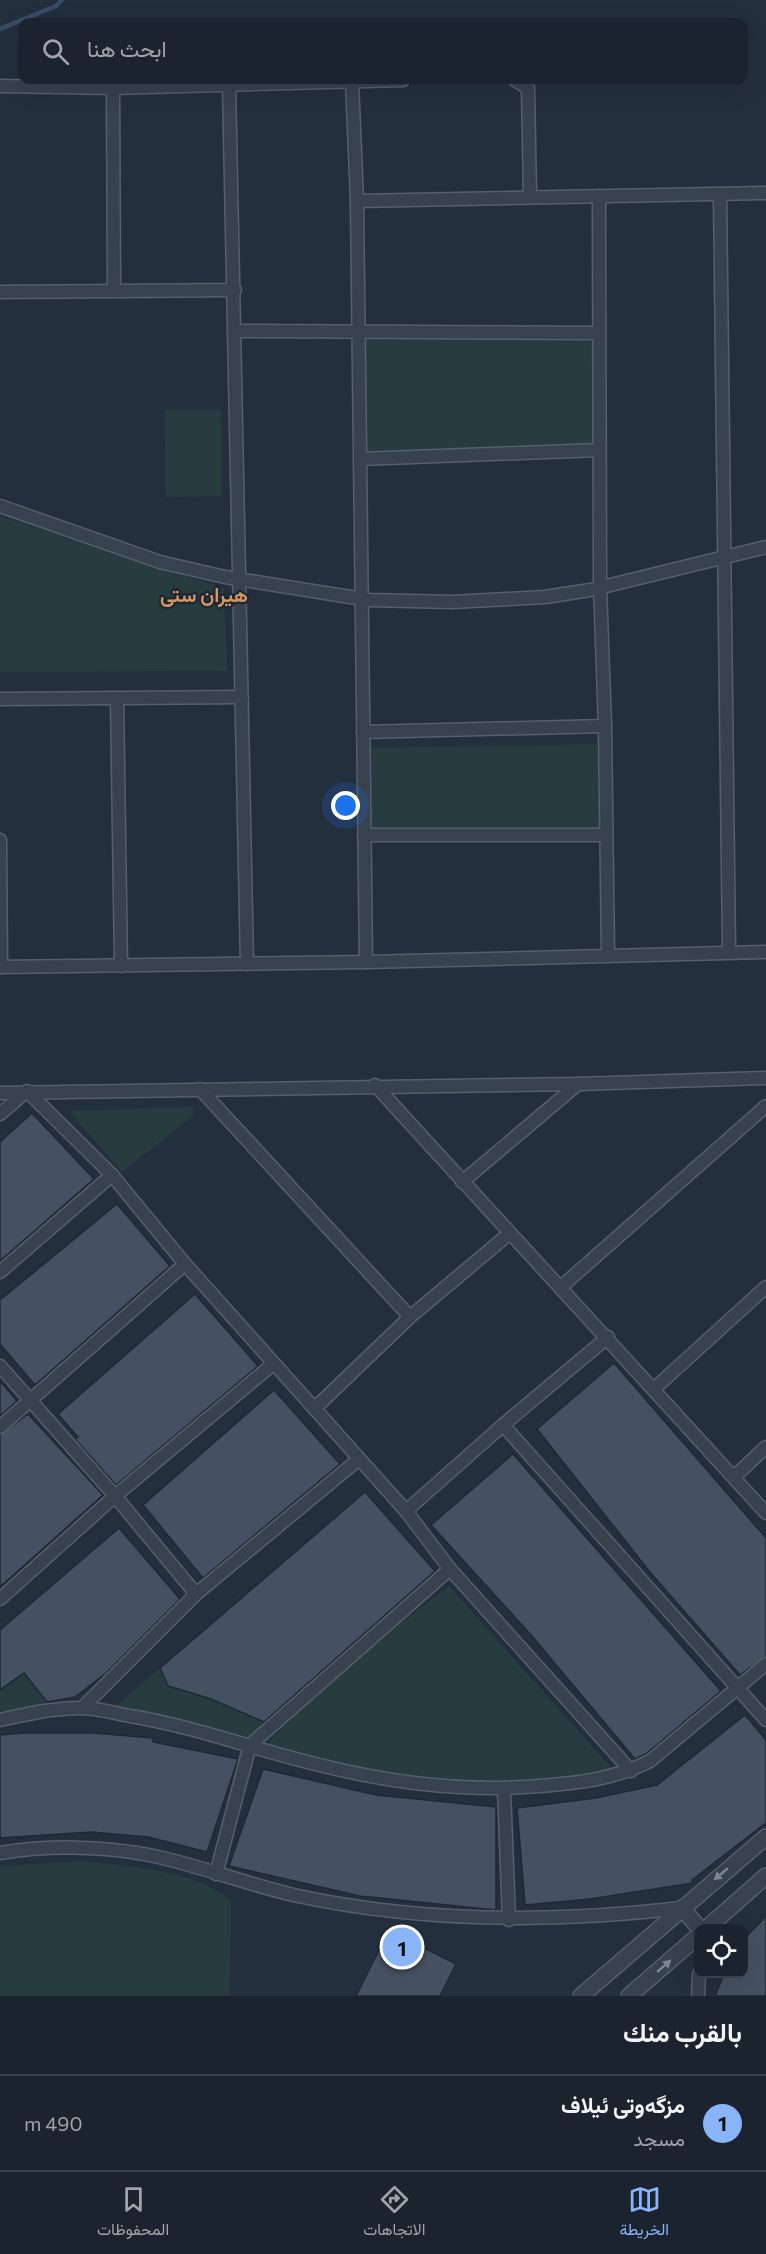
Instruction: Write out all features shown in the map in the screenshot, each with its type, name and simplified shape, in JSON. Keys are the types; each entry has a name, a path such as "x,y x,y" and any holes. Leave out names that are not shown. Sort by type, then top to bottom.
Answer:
{"street":[{"path":"0,86 113,88 229,84 236,331 247,964"},
{"path":"352,84 357,201 366,962"},
{"path":"522,84 528,88 530,198"},
{"path":"113,88 114,290"},
{"path":"357,201 766,193"},
{"path":"720,194 729,952"},
{"path":"599,196 598,450 600,586 606,726 605,836 608,954"},
{"path":"0,292 235,290"},
{"path":"236,331 597,333"},
{"path":"360,459 598,450"},
{"path":"0,506 160,561 240,579 362,597 369,600 497,600 545,597 590,590 766,547"},
{"path":"0,699 242,697"},
{"path":"117,698 121,966"},
{"path":"363,732 606,726"},
{"path":"364,836 605,836"},
{"path":"0,840 1,967 366,962 608,954 766,952"},
{"path":"0,1093 578,1084 766,1078"},
{"path":"462,1182 578,1084"},
{"path":"375,1086 655,1388 766,1513"},
{"path":"200,1089 410,1317"},
{"path":"0,1114 27,1091"},
{"path":"27,1091 112,1175 185,1264 406,1511 450,1569 631,1771"},
{"path":"561,1287 766,1106"},
{"path":"0,1272 112,1175"},
{"path":"315,1408 410,1317 510,1233"},
{"path":"0,1427 185,1264"},
{"path":"655,1388 766,1287"},
{"path":"406,1511 503,1425 608,1337"},
{"path":"0,1599 115,1496 273,1364"},
{"path":"0,1366 115,1496 196,1594"},
{"path":"503,1425 766,1720"},
{"path":"735,1476 766,1447"},
{"path":"82,1708 196,1594 358,1459"},
{"path":"216,1874 250,1745 450,1569"},
{"path":"0,1720 35,1712 82,1708 204,1730 326,1767 383,1779 448,1787 504,1788 598,1780 631,1771 650,1761 766,1664"},
{"path":"504,1788 510,1920"},
{"path":"581,1996 766,1837"},
{"path":"0,1853 44,1848 138,1854 296,1896 348,1905 452,1917 510,1920 621,1915 682,1908"},
{"path":"713,1924 766,1876"},
{"path":"682,1908 695,1924"},
{"path":"629,1996 694,1940"},
{"path":"698,1996 699,1978"}],"green space":[{"path":"597,333 598,450 355,452 354,335"},
{"path":"165,410 221,410 222,496 166,497"},
{"path":"0,516 224,588 227,671 0,672"},
{"path":"605,744 605,835 364,835 363,748"},
{"path":"194,1107 193,1116 122,1172 69,1111"},
{"path":"449,1586 614,1771 607,1779 420,1784 263,1748 287,1723 294,1706"},
{"path":"160,1668 169,1686 211,1699 267,1723 253,1752 112,1709"},
{"path":"24,1673 51,1708 0,1711 0,1690"},
{"path":"82,1861 179,1875 215,1889 231,1900 230,1996 0,1996 0,1866"}],"building":[{"path":"32,1113 94,1179 0,1261 0,1142"},
{"path":"117,1204 170,1266 35,1385 0,1344 0,1300"},
{"path":"195,1294 258,1366 116,1485 75,1439 78,1437 58,1414"},
{"path":"614,1363 766,1538 766,1656 740,1675 649,1571 537,1429"},
{"path":"0,1381 17,1401 0,1416"},
{"path":"274,1390 340,1464 203,1578 143,1505"},
{"path":"28,1414 103,1495 0,1587 0,1435"},
{"path":"513,1454 721,1691 646,1754 635,1759 531,1635 431,1525"},
{"path":"365,1492 435,1571 264,1722 211,1699 168,1686 160,1668"},
{"path":"119,1528 180,1599 106,1673 75,1697 47,1702 24,1673 0,1690 0,1630"},
{"path":"745,1715 766,1740 766,1823 692,1880 693,1883 590,1899 525,1905 517,1808 596,1798 657,1785"},
{"path":"93,1733 153,1738 153,1742 238,1759 207,1852 148,1837 91,1832 0,1838 0,1735"},
{"path":"263,1769 376,1795 496,1807 496,1910 360,1896 229,1866"},
{"path":"766,1916 766,1996 715,1996 722,1978 748,1978 748,1935"},
{"path":"389,1930 456,1964 440,1996 356,1996"}],"waterway":[{"path":"27,18 56,6 62,0"},
{"path":"0,29 18,22"}],"place":[{"name":"مزگەوتی ئیلاف","path":"402,1947"}],"district":[{"name":"هیران ستی","path":"204,594"}]}
